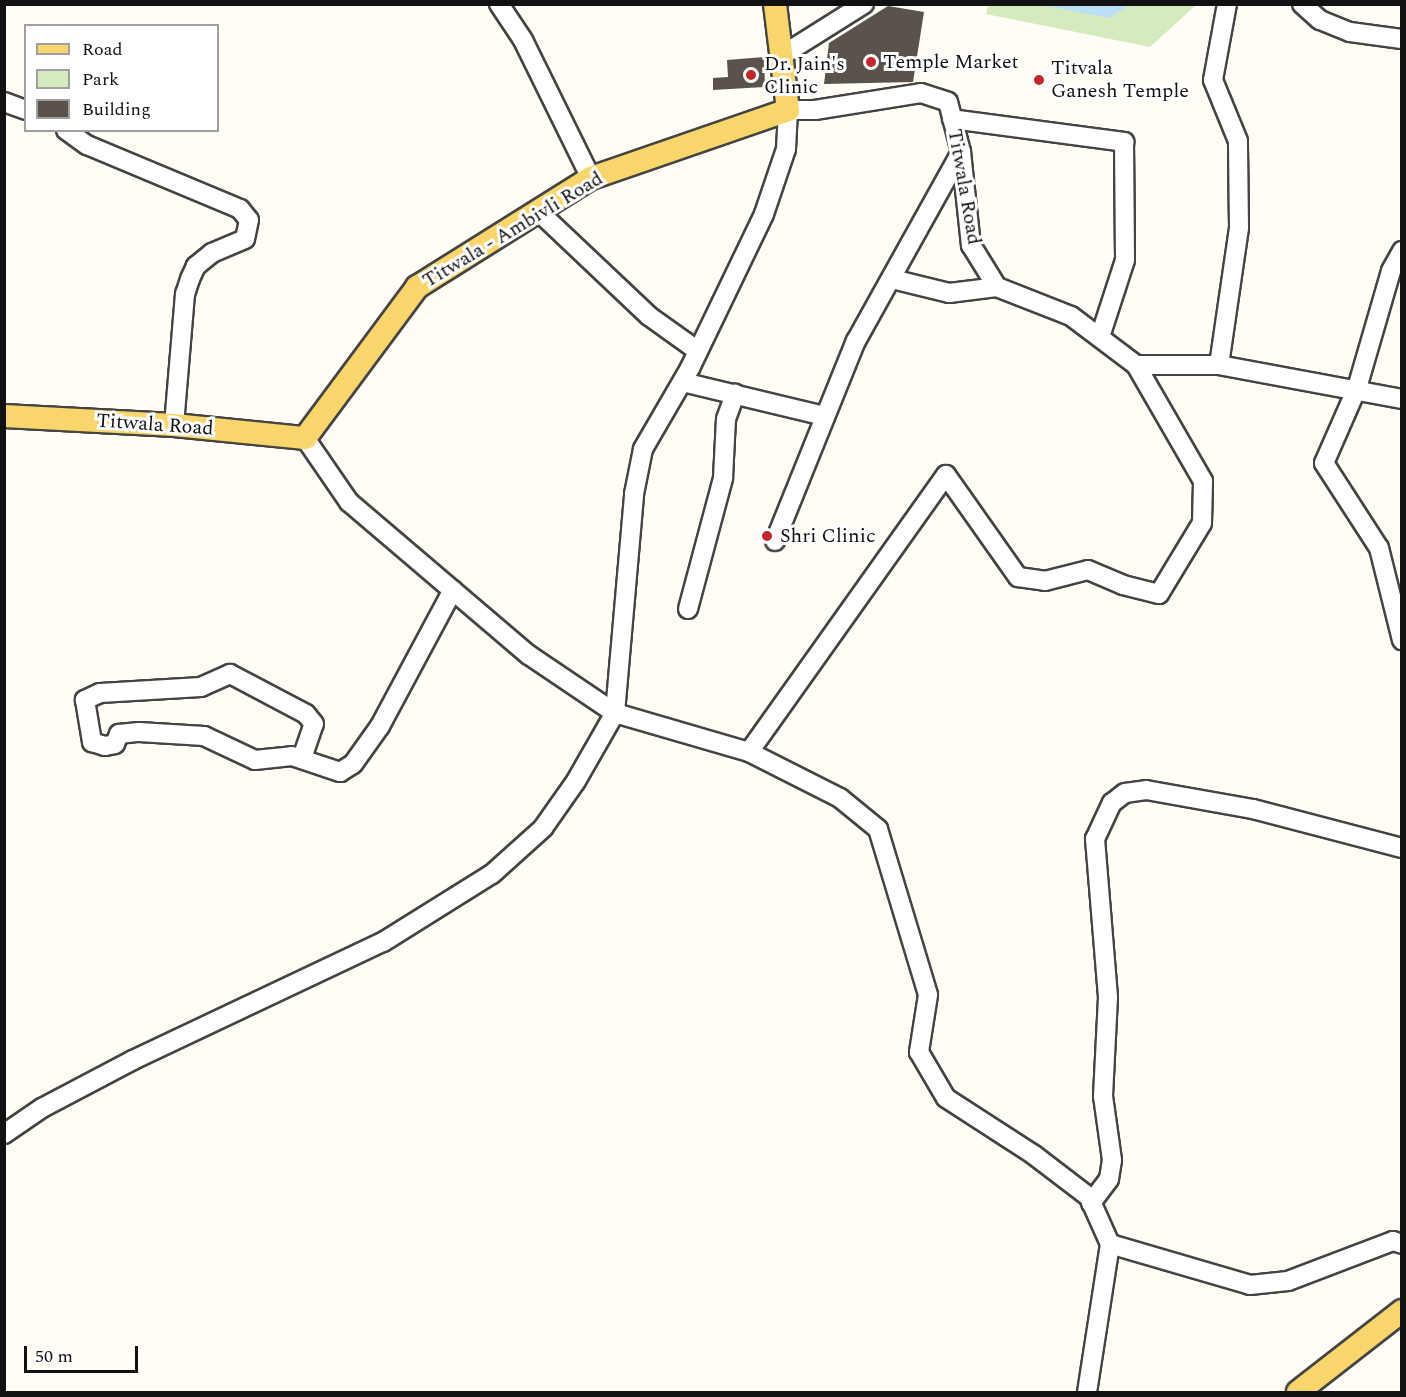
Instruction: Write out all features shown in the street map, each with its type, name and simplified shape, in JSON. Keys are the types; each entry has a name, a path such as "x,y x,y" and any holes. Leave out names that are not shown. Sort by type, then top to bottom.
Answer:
{"main road":[{"path":"775,4 788,110"},
{"name":"Titwala - Ambivli Road","path":"305,438 417,287 591,178 788,110"},
{"name":"Titwala Road","path":"4,416 174,425 305,438"},
{"path":"1299,1392 1401,1311"}],"street":[{"path":"499,4 523,40 591,178"},
{"path":"781,56 864,4"},
{"path":"1219,364 1239,228 1238,141 1213,80 1227,4"},
{"path":"1302,4 1320,20 1350,32 1401,39"},
{"name":"Titwala Road","path":"788,110 921,93 948,102 961,152 970,245 997,287"},
{"path":"4,102 24,109"},
{"path":"4,1134 42,1108 133,1060 383,942 492,874 543,828 576,781 615,713 634,494 643,449 698,351 764,214 786,149 788,110"},
{"path":"952,119 1124,142 1125,260 1100,337"},
{"path":"69,132 87,145 240,210 249,220 245,239 212,253 196,266 190,279 185,294 174,425"},
{"path":"775,541 856,341 961,152"},
{"path":"538,211 649,316 698,351"},
{"path":"1401,251 1391,271 1357,388 1324,464 1379,548 1401,640"},
{"path":"749,752 946,475 1018,576 1045,582 1088,570 1123,585 1159,594 1202,523 1203,481 1136,365 1071,316 997,287 949,293 892,279"},
{"path":"1136,365 1219,364 1357,388 1401,399"},
{"path":"682,382 825,416"},
{"path":"688,609 723,478 726,419 735,394"},
{"path":"305,438 349,502 529,655 615,713 749,752 840,798 878,829 928,995 919,1052 946,1098 1034,1155 1091,1203 1110,1244 1087,1392"},
{"path":"302,758 314,724 306,714 230,674 201,687 100,693 85,700 92,742 105,746 115,744 119,734 159,733 204,736 255,760 292,756 340,772 353,764 380,726 453,590"},
{"path":"1091,1203 1109,1179 1112,1160 1103,1096 1108,997 1095,839 1112,803 1125,793 1146,790 1253,809 1401,848"},
{"path":"1110,1244 1251,1285 1288,1281 1393,1241 1401,1244"}],"green space":[{"path":"1042,4 1109,18 1130,5 1196,5 1150,47 986,14 988,5"}],"water":[{"path":"1130,4 1109,18 1042,5"}],"building":[{"name":"Temple Market","path":"888,6 924,12 913,82 824,84 829,43"},
{"path":"764,57 765,87 713,90 713,78 728,77 727,60"}],"place":[{"name":"Temple Market","path":"871,62"},
{"name":"Dr. Jain's Clinic","path":"751,75"},
{"name":"Titvala Ganesh Temple","path":"1039,80"},
{"name":"Shri Clinic","path":"767,536"}]}
